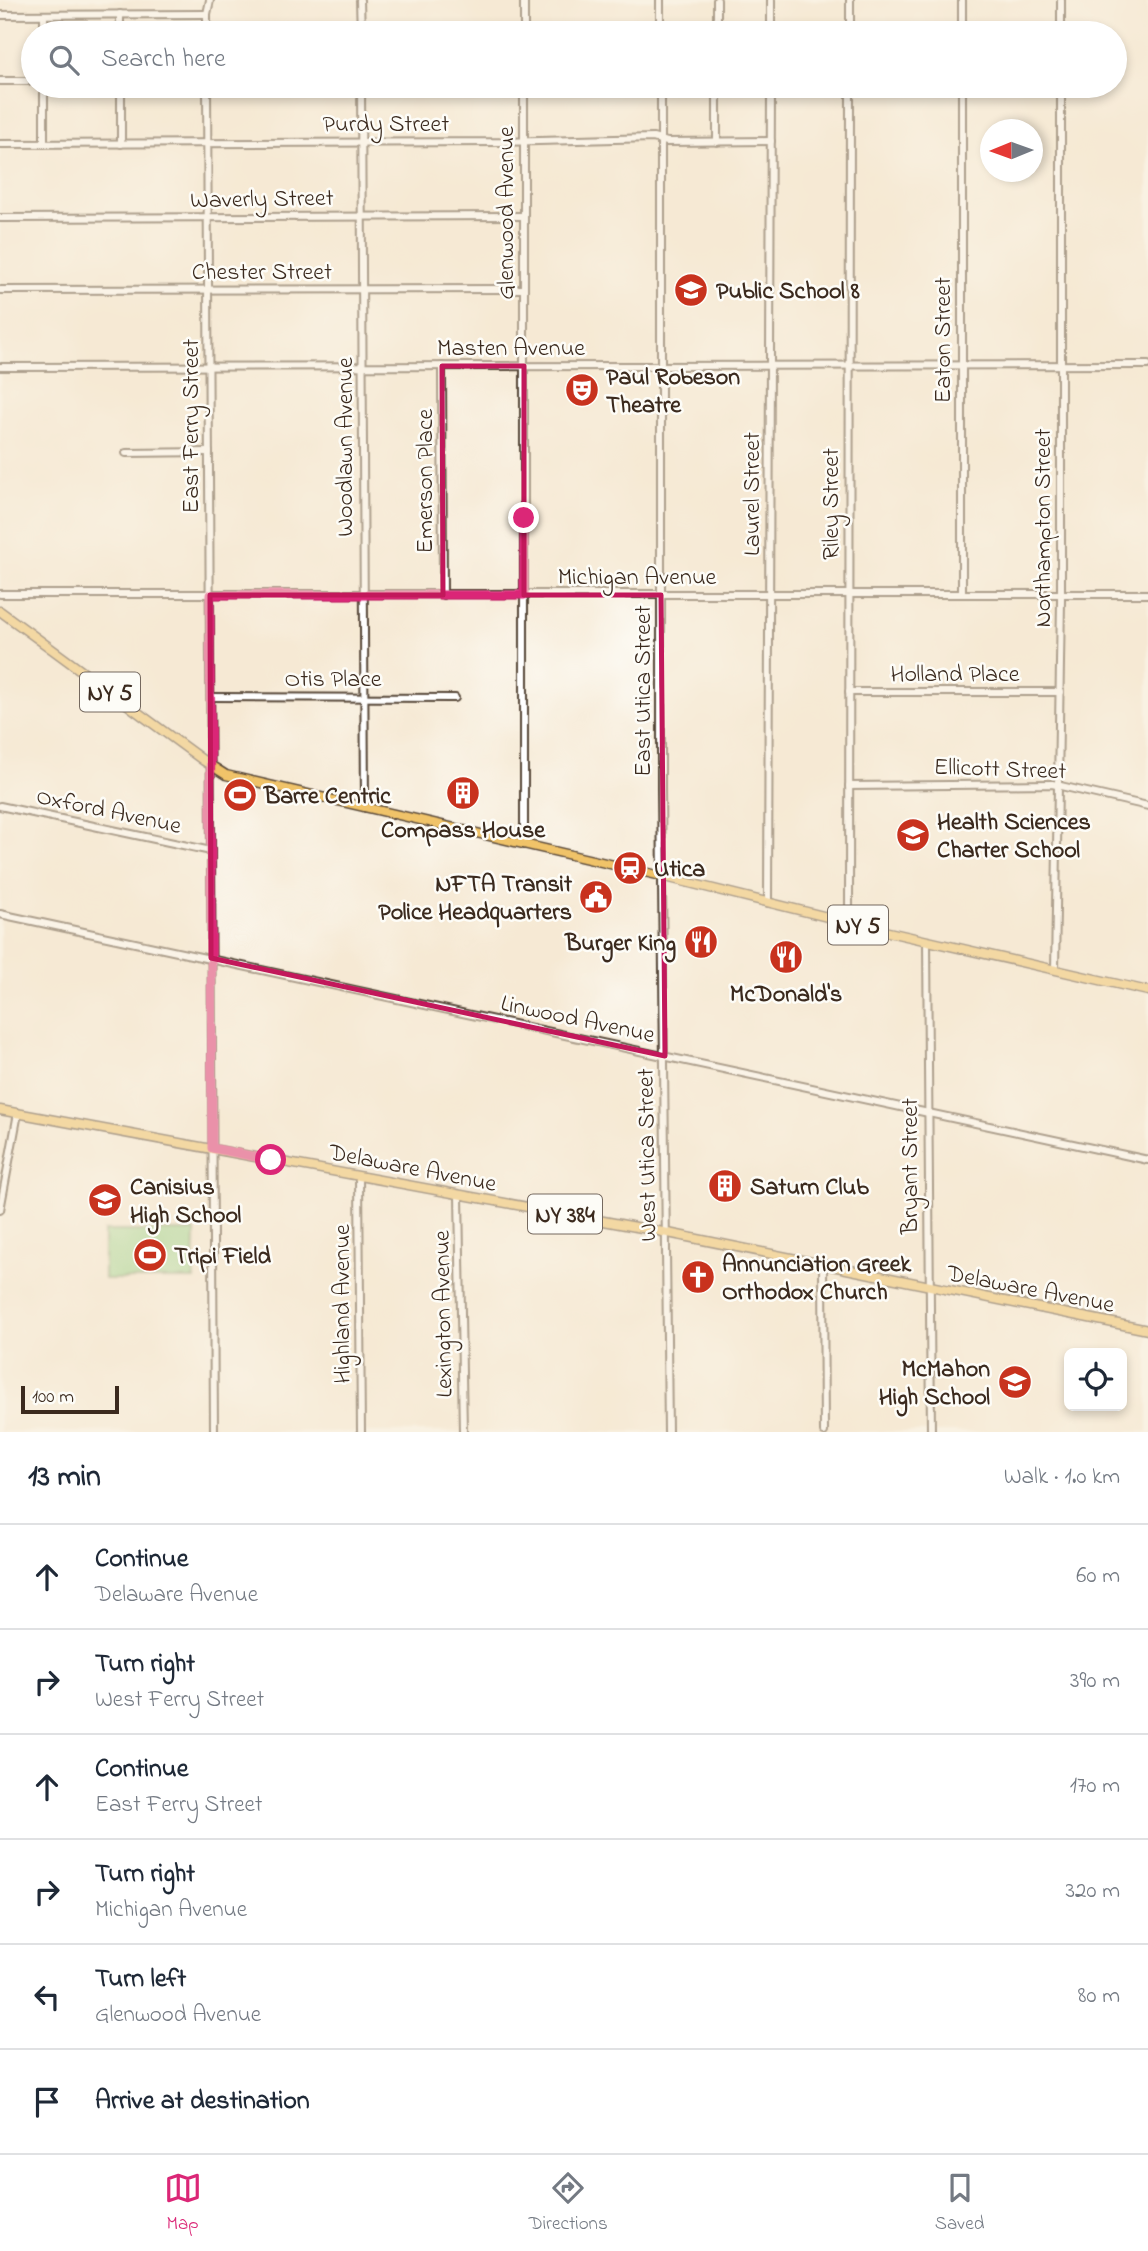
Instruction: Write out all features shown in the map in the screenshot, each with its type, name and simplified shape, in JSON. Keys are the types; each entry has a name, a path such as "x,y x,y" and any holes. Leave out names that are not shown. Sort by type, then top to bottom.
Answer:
{"main road":[{"name":"NY 5","path":"0,611 226,775 1148,991"},
{"name":"Delaware Avenue","path":"0,1110 666,1233 1148,1330"}],"street":[{"path":"207,21 210,0"},
{"path":"360,0 361,21"},
{"path":"524,0 524,21"},
{"path":"660,0 660,21"},
{"path":"717,0 717,21"},
{"path":"771,0 771,21"},
{"path":"850,0 850,21"},
{"path":"962,0 962,21"},
{"path":"1061,0 1061,21"},
{"path":"120,14 120,21"},
{"path":"0,15 207,14"},
{"path":"44,15 44,21"},
{"path":"0,81 21,81"},
{"path":"44,98 44,144"},
{"path":"121,98 121,144"},
{"name":"East Ferry Street","path":"207,98 214,1432"},
{"name":"Woodlawn Avenue","path":"361,98 365,808"},
{"name":"Glenwood Avenue","path":"524,98 524,845"},
{"name":"East Utica Street","path":"661,98 662,877"},
{"path":"717,98 717,142"},
{"name":"Laurel Street","path":"768,903 771,98"},
{"name":"Riley Street","path":"849,923 850,98"},
{"name":"Eaton Street","path":"962,98 962,594"},
{"name":"Northampton Street","path":"1055,970 1061,594 1061,98"},
{"name":"Purdy Street","path":"0,144 653,138 667,142 771,142"},
{"name":"Waverly Street","path":"0,218 524,215"},
{"name":"Chester Street","path":"0,290 524,289"},
{"name":"Masten Avenue","path":"0,368 1148,365"},
{"name":"Emerson Place","path":"442,366 443,595"},
{"path":"126,453 209,452"},
{"name":"Michigan Avenue","path":"0,594 1148,594"},
{"name":"Holland Place","path":"849,692 1060,692"},
{"name":"Otis Place","path":"211,697 455,698"},
{"name":"Ellicott Street","path":"849,786 1059,786 1148,806"},
{"name":"Oxford Avenue","path":"0,806 211,851"},
{"name":"West Utica Street","path":"662,877 668,1432"},
{"name":"Linwood Avenue","path":"0,914 1148,1160"},
{"name":"Bryant Street","path":"928,941 931,1432"},
{"path":"0,1210 18,1113"},
{"name":"Highland Avenue","path":"359,1176 361,1432"},
{"name":"Lexington Avenue","path":"459,1195 463,1432"},
{"path":"823,1266 824,1432"}],"highlighted area":[{"path":"442,366 524,366 524,595 661,595 665,1056 211,958 210,595 443,595"}],"green space":[{"name":"Tripi Field","path":"104,1231 195,1231 194,1279 104,1279"}],"place":[{"name":"Public School 8","path":"691,290"},
{"name":"Paul Robeson Theatre","path":"582,390"},
{"name":"Compass House","path":"463,793"},
{"name":"Barre Centric","path":"240,795"},
{"name":"Health Sciences Charter School","path":"913,835"},
{"name":"Utica","path":"630,868"},
{"name":"NFTA Transit Police Headquarters","path":"596,897"},
{"name":"Burger King","path":"701,942"},
{"name":"McDonald's","path":"786,957"},
{"name":"Saturn Club","path":"725,1186"},
{"name":"Canisius High School","path":"105,1200"},
{"name":"Tripi Field","path":"150,1255"},
{"name":"Annunciation Greek Orthodox Church","path":"698,1277"},
{"name":"McMahon High School","path":"1015,1382"}],"route":[{"path":"271,1160 212,1148 210,595 524,595 524,518"}]}
